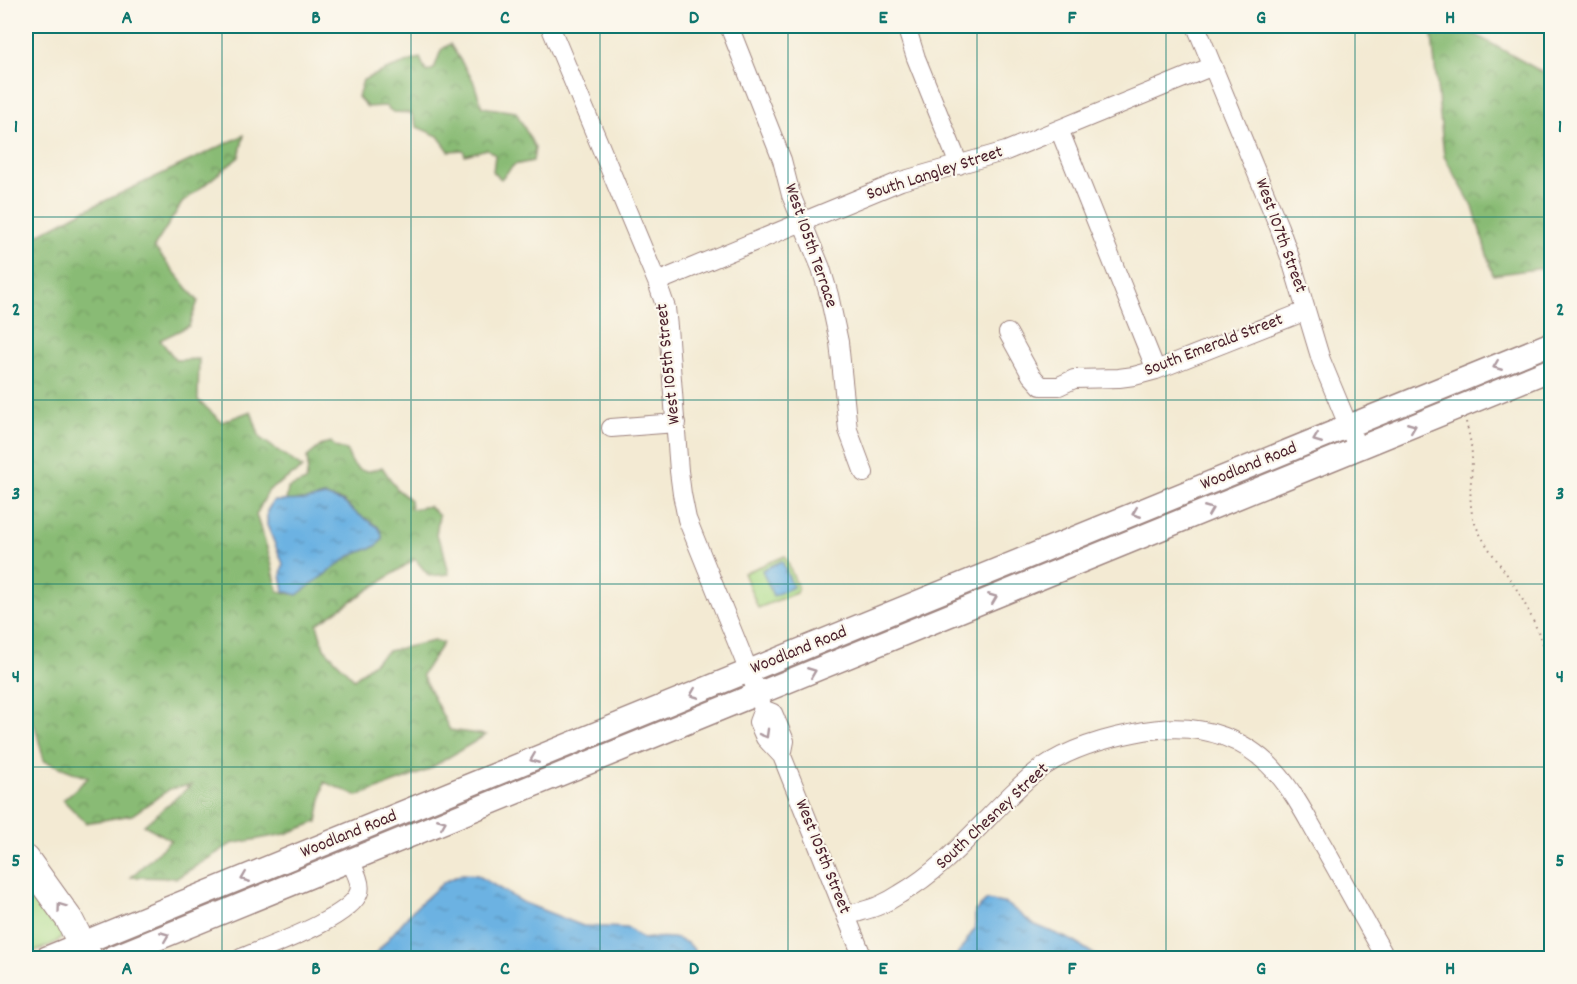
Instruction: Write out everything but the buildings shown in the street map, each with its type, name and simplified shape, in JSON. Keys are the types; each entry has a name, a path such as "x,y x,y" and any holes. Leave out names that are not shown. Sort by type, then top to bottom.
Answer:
{"highway":[{"path":"26,859 69,919 86,951"}],"main road":[{"name":"Woodland Road","path":"45,958 86,951 412,809 1551,343"},
{"name":"Woodland Road","path":"111,958 388,845 760,701 1551,369"},
{"path":"388,845 412,809"}],"street":[{"name":"West 105th Street","path":"550,26 666,308 679,471 687,519 760,701 758,722 765,738 782,756 863,958"},
{"name":"West 105th Terrace","path":"729,26 782,160 791,195 829,295 839,342 848,430 864,473"},
{"path":"906,26 916,58 959,165"},
{"name":"West 107th Street","path":"1196,26 1292,260 1321,360 1358,449"},
{"name":"South Langley Street","path":"657,282 901,181 1006,151 1213,66"},
{"path":"1059,129 1156,370"},
{"name":"South Emerald Street","path":"1008,333 1031,375 1041,386 1059,386 1074,380 1119,378 1156,370 1306,311"},
{"path":"611,428 676,423"},
{"name":"South Chesney Street","path":"846,916 881,905 916,885 969,840 1033,774 1054,760 1112,737 1171,728 1200,729 1238,743 1255,753 1280,777 1298,803 1386,958"},
{"path":"241,958 306,931 347,908 359,894 360,888 350,861"}],"path":[{"path":"1465,420 1472,455 1471,508 1474,520 1481,536 1514,585 1531,617 1551,668"}],"green space":[{"path":"1431,26 1480,26 1476,35 1551,77 1551,267 1493,275 1473,207 1444,156"},
{"path":"450,44 473,80 482,107 516,112 535,148 533,161 514,165 501,179 493,172 495,155 487,149 465,155 463,150 449,151 438,136 417,127 411,113 393,112 385,106 367,107 358,97 363,80 386,70 420,58 426,72 434,69 441,50"},
{"path":"244,135 239,157 182,203 154,247 198,301 189,326 160,340 176,360 199,359 198,400 222,422 251,411 260,438 303,468 269,490 256,515 278,591 297,595 350,556 376,546 378,527 356,513 343,501 325,496 286,501 288,488 306,481 307,457 323,444 331,442 335,447 347,450 355,467 364,471 382,467 397,489 410,500 411,509 429,506 439,516 436,535 443,548 449,574 429,576 415,559 317,624 324,648 354,679 388,651 434,641 443,643 422,675 450,730 486,735 424,772 358,796 324,782 317,822 285,834 231,844 177,878 131,877 171,840 144,825 191,785 170,789 132,815 86,823 63,800 88,778 44,761 35,726 26,713 26,240"},
{"path":"1551,351 1551,361 1375,431 1368,428"},
{"path":"1175,509 1160,520 926,613 951,597"},
{"path":"785,556 798,588 796,593 758,608 744,573"},
{"path":"575,751 576,754 558,766 430,816 436,808"},
{"path":"301,862 303,866 288,876 108,952 104,943"},
{"path":"26,871 64,934 52,944 26,954"}],"water":[{"path":"325,496 343,502 378,527 382,540 376,546 350,556 297,595 284,591 281,575 283,564 267,525 267,511 273,501 307,500"},
{"path":"782,561 793,587 773,596 762,570"},
{"path":"462,874 477,875 522,902 583,926 628,928 643,939 664,937 678,939 695,951 692,958 372,958 413,910 444,882"},
{"path":"987,900 1007,904 1033,924 1073,941 1104,958 955,958 975,928 975,911"}]}
